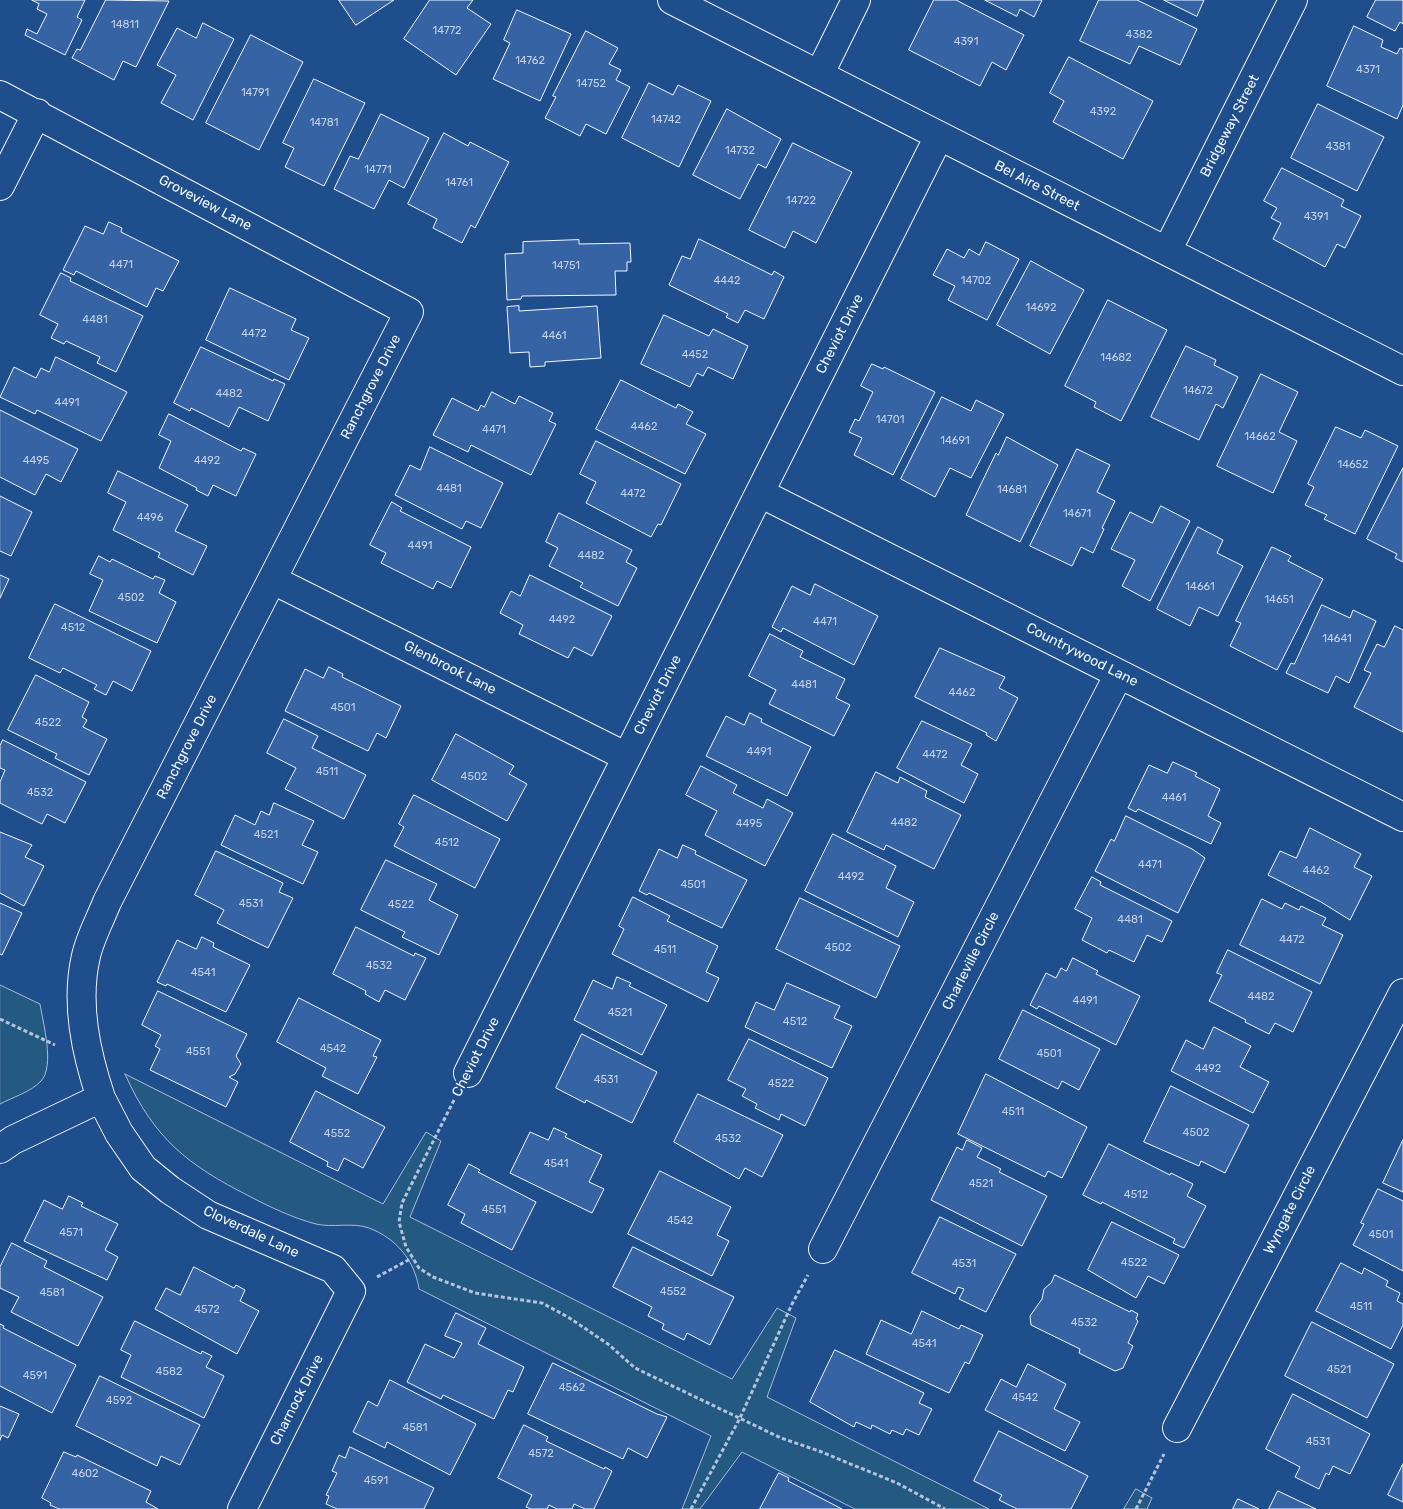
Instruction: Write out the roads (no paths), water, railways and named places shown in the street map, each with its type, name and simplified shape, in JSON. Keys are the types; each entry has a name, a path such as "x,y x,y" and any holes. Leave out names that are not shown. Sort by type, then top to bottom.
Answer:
{"street":[{"name":"Bel Aire Street","path":"672,0 1403,371"},
{"path":"819,75 856,0"},
{"name":"Bridgeway Street","path":"1167,251 1293,0"},
{"name":"Groveview Lane","path":"0,95 409,312"},
{"path":"0,186 37,114"},
{"name":"Cheviot Drive","path":"468,1073 940,136"},
{"name":"Ranchgrove Drive","path":"100,1098 90,1066 82,992 86,956 107,902 409,312"},
{"name":"Countrywood Lane","path":"760,493 1403,817"},
{"name":"Glenbrook Lane","path":"273,580 627,757"},
{"name":"Charleville Circle","path":"823,1249 1119,674"},
{"name":"Wyngate Circle","path":"1177,1428 1403,993"},
{"path":"0,1149 37,1128 100,1098"},
{"name":"Cloverdale Lane","path":"100,1098 119,1133 143,1168 170,1190 208,1215 333,1270 351,1291"},
{"name":"Charnock Drive","path":"242,1509 351,1291"}]}
